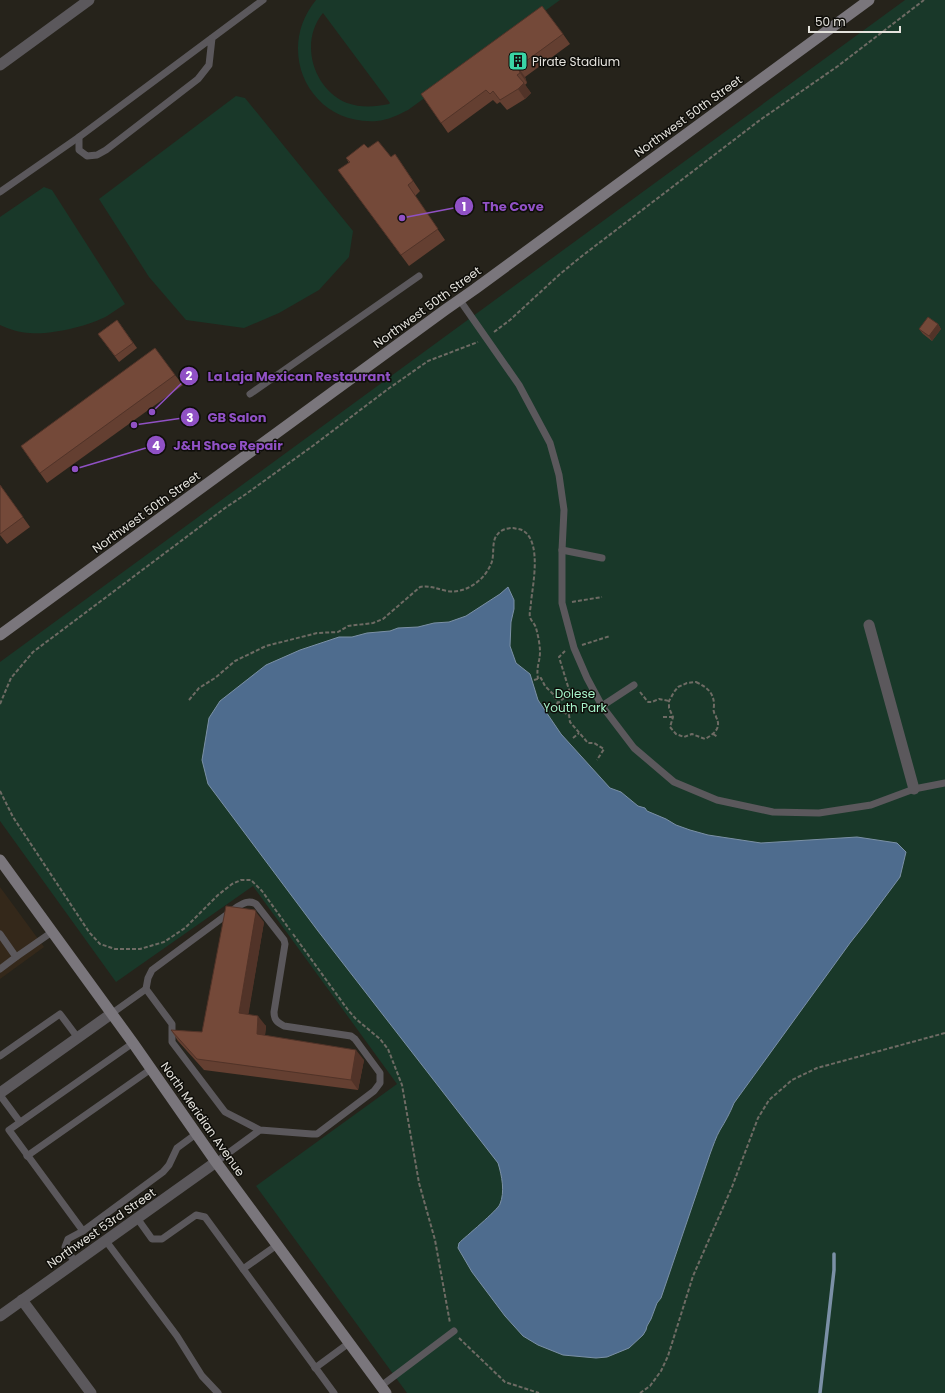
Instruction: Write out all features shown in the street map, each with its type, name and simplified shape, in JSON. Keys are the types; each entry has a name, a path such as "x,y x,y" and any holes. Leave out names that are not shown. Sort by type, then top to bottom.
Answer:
{"main road":[{"name":"Northwest 50th Street","path":"0,635 869,0"},
{"name":"North Meridian Avenue","path":"0,860 133,1043 216,1162 383,1390"}],"street":[{"path":"0,65 89,0"},
{"path":"869,625 914,789"},
{"path":"0,1094 111,1014"},
{"name":"Northwest 53rd Street","path":"0,1316 216,1162"},
{"path":"22,1300 91,1393"}],"lane":[{"path":"0,192 79,137 263,0"},
{"path":"79,137 79,150 87,156 97,155 106,150 198,79 209,65 212,38"},
{"path":"250,394 419,276"},
{"path":"459,300 519,385 550,443 559,475 564,510 562,603 574,648 587,678 602,706 634,748 674,782 717,800 773,812 819,814 871,805 914,789 945,783"},
{"path":"562,550 602,558"},
{"path":"602,706 634,685"},
{"path":"111,1014 146,989 148,978 152,970 236,907 245,902 252,902 256,904 282,936 285,944 274,1018 284,1026 351,1036 355,1039 380,1073 380,1083 374,1091 317,1134 260,1130 225,1112 172,1042 172,1024 146,989"},
{"path":"0,969 52,932"},
{"path":"0,934 16,957"},
{"path":"0,1056 60,1014 78,1038"},
{"path":"83,1231 9,1130 133,1043"},
{"path":"27,1156 151,1069"},
{"path":"0,1094 20,1122"},
{"path":"216,1162 260,1130"},
{"path":"75,1262 65,1247 68,1239 83,1231 163,1172 169,1165 177,1148 196,1134"},
{"path":"137,1218 152,1239 162,1239 196,1214 205,1217 334,1393"},
{"path":"106,1241 177,1336 202,1376 218,1393"},
{"path":"243,1269 277,1245"},
{"path":"383,1390 454,1331"},
{"path":"315,1368 350,1343"}],"path":[{"path":"497,330 582,256 760,120 838,66 924,0"},
{"path":"0,704 11,678 33,652 225,508 428,361 477,342"},
{"path":"189,700 199,688 215,678 235,661 266,646 318,633 338,632 348,626 374,623 382,620 420,587 427,586 447,591 459,591 477,583 491,564 496,535 508,528 524,531 529,537 536,561 530,617 536,628 539,640 540,654 537,666 538,679"},
{"path":"562,603 602,597"},
{"path":"534,680 541,678 545,686 553,694 563,712 569,715 570,722 588,743 594,743 604,749 597,760"},
{"path":"687,682 696,682 706,687 713,698 713,712 719,724 717,729 713,734 705,739 692,734 684,737 676,734 670,727 673,717 669,708 669,701 678,687 687,682"},
{"path":"634,685 648,702 659,699 669,701"},
{"path":"552,708 558,703"},
{"path":"663,717 673,717"},
{"path":"573,738 579,733"},
{"path":"713,734 718,737"},
{"path":"0,791 26,837 89,932 100,944 115,949 140,949 164,942 185,928 218,895 232,884 241,880 251,880 262,891 348,1010 356,1019 380,1039 388,1049 402,1085 418,1183 435,1240 450,1323 454,1331 459,1338 505,1382 539,1393"},
{"path":"640,1393 650,1386 661,1370 668,1356 693,1276 732,1187 758,1118 769,1100 792,1080 817,1068 945,1033"}],"shaded area":[{"path":"0,887 44,947 0,979"}],"green space":[{"path":"316,0 560,0 408,110 377,121 353,119 333,111 317,98 306,82 299,62 298,41 304,20","holes":["323,13 390,103 373,106 352,105 335,96 326,87 318,76 313,64 311,51 312,37 316,25"]},
{"name":"Dolese Youth Park","path":"905,0 945,0 945,1393 407,1393 256,1186 397,1084 253,886 116,982 0,821 0,662"},
{"path":"236,96 245,98 353,231 349,257 319,290 279,313 244,328 186,320 149,277 99,199"},
{"path":"44,187 52,190 125,304 99,320 80,326 48,333 22,332 0,325 0,217"}],"water":[{"path":"508,587 514,600 510,646 516,663 530,674 538,700 561,734 610,788 621,792 638,806 645,808 647,811 676,825 708,835 761,843 857,837 897,843 906,852 900,877 850,943 734,1103 710,1154 661,1298 657,1303 646,1330 643,1335 629,1348 607,1357 596,1358 563,1355 538,1345 523,1336 505,1316 472,1272 458,1248 459,1243 500,1204 502,1199 502,1184 498,1163 318,931 208,784 202,760 209,718 220,701 266,665 300,650 339,637 352,637 367,633 390,631 398,628 418,627 434,623 449,622 466,616 500,594"}],"building":[{"name":"Pirate Stadium","path":"542,6 563,34 518,67 520,73 517,75 524,83 518,89 500,100 493,91 490,94 486,90 441,123 421,94"},
{"path":"378,141 391,157 395,154 413,181 408,185 438,229 401,255 338,170 350,162 346,158 364,144 368,148"},
{"path":"928,317 938,324 929,336 919,329"},
{"path":"117,320 133,343 115,356 98,334"},
{"path":"155,348 175,375 40,473 21,446"},
{"path":"0,485 23,517 0,534"},
{"path":"226,906 255,910 256,912 239,1013 258,1016 257,1034 356,1050 351,1080 197,1059 171,1030 202,1032"}],"waterway":[{"path":"820,1393 834,1270 834,1254"}],"place":[{"name":"Pirate Stadium","path":"518,61"},
{"name":"The Cove","path":"402,218"},
{"name":"La Laja Mexican Restaurant","path":"152,412"},
{"name":"GB Salon","path":"134,425"},
{"name":"J&H Shoe Repair","path":"75,469"}]}
